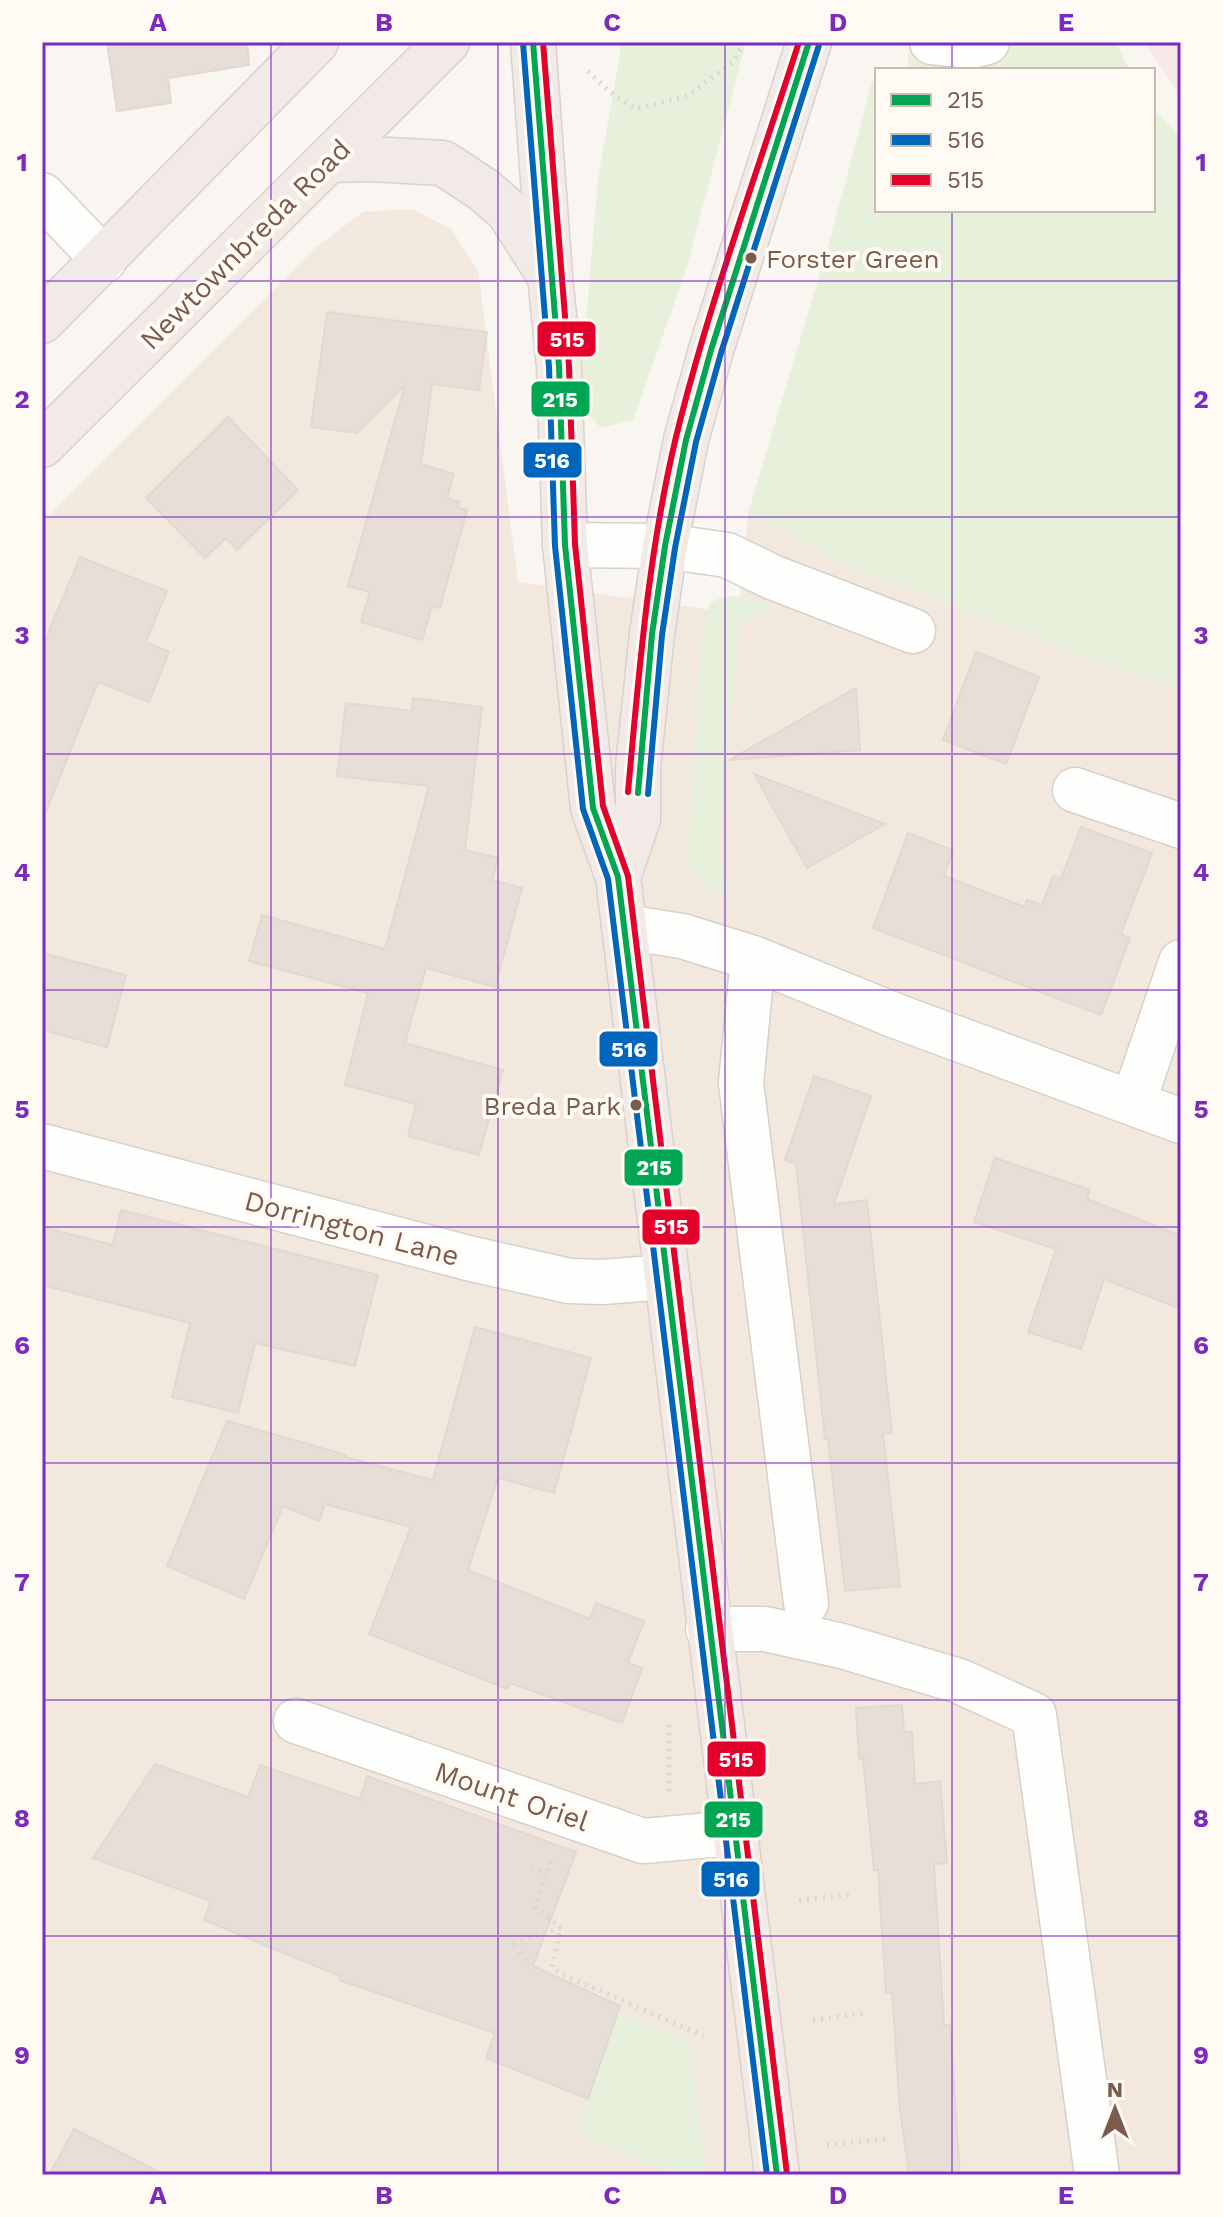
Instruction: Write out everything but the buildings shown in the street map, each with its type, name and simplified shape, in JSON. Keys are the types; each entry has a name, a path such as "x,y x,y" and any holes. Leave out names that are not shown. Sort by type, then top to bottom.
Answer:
{"highway":[{"path":"42,321 316,42"},
{"name":"Newtownbreda Road","path":"42,445 447,42"},
{"path":"533,42 559,366 565,545 593,808 618,877 777,2175"},
{"path":"618,877 638,819 638,767 652,634 686,440 711,350 809,42"},
{"path":"331,160 443,163 484,190 508,211 550,276"}],"street":[{"path":"932,42 972,46 987,42"},
{"path":"42,195 104,260"},
{"path":"565,545 665,546 727,555 772,577 913,631"},
{"path":"1075,790 1181,826"},
{"path":"624,927 682,936 753,958 896,1016 1181,1121"},
{"path":"753,958 741,1083 806,1603"},
{"path":"1133,1103 1181,962"},
{"name":"Dorrington Lane","path":"42,1146 468,1258 569,1281 667,1277"},
{"path":"708,1629 765,1629 842,1646 959,1681 1034,1715 1097,2175"},
{"name":"Mount Oriel","path":"296,1721 643,1841 734,1833"}],"path":[{"path":"588,71 610,92 636,109 687,96 733,62 745,42"},
{"path":"551,1859 535,1907 561,1928"},
{"path":"532,1868 546,1873"},
{"path":"799,1900 850,1895"},
{"path":"526,1960 511,1944 561,1928"},
{"path":"561,1928 552,1967 704,2036"},
{"path":"813,2020 865,2013"},
{"path":"827,2145 885,2139"}],"shaded area":[{"path":"1144,42 1181,42 1181,99"},
{"path":"412,209 451,229 478,271 518,582 739,614 748,513 849,566 1181,690 1181,2175 42,2175 42,523 315,248 363,212"}],"green space":[{"path":"622,42 746,42 686,270 633,420 601,428 579,404 598,179"},
{"path":"909,42 1115,42 1129,68 908,68"},
{"path":"875,81 875,212 1155,212 1155,111 1181,137 1181,690 849,566 748,513 831,236 872,82"},
{"path":"745,596 777,608 739,623 718,854 734,901 706,888 687,862 702,630 710,603 722,597"},
{"path":"618,2012 691,2043 706,2175 673,2175 576,2133"}],"transit line":[{"name":"215","path":"533,42 559,366 565,545 593,808 618,877 777,2175"},
{"name":"515","path":"543,42 569,366 575,544 603,806 628,876 787,2174"},
{"name":"515","path":"628,792 651,569 676,437 718,288 799,42"},
{"name":"215","path":"638,793 652,634 686,440 711,350 809,42"},
{"name":"516","path":"523,43 549,367 555,546 583,809 608,879 767,2175"},
{"name":"516","path":"648,794 662,635 696,442 721,353 819,45"}],"place":[{"name":"Forster Green","path":"751,258"},
{"name":"Breda Park","path":"636,1105"}]}
